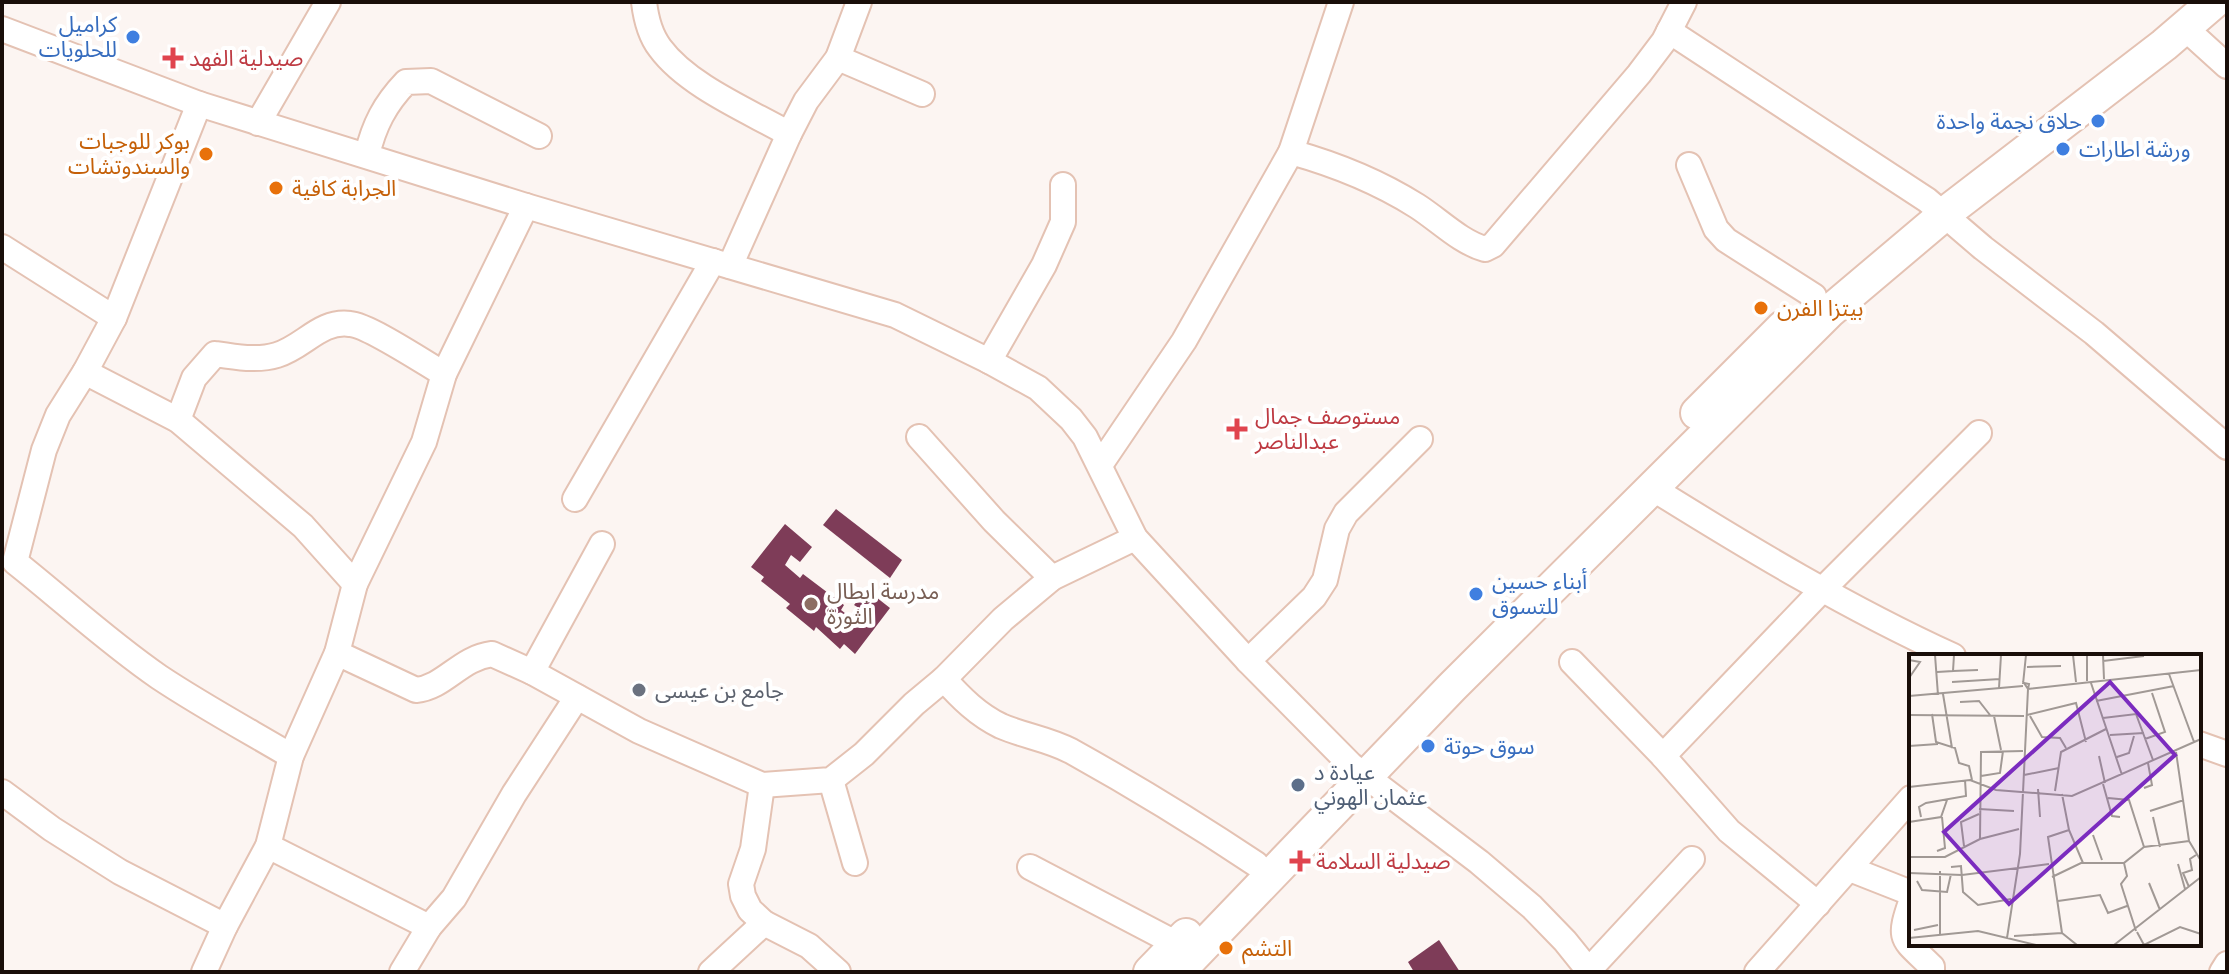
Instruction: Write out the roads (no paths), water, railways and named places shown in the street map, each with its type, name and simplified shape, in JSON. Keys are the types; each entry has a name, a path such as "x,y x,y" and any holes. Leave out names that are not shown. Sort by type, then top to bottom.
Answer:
{"main road":[{"path":"1177,958 1256,864 1452,687 1935,208 1968,167 2184,15 2214,2"},
{"path":"1150,972 1177,958 1814,296 1935,208"}],"street":[{"path":"258,123 328,2"},
{"path":"644,2 652,36 661,50 712,90 789,134"},
{"path":"575,499 722,263 806,101 838,58 859,2"},
{"path":"1100,465 1184,341 1291,152 1341,2"},
{"path":"1291,152 1324,162 1375,184 1414,204 1469,242 1485,249 1493,245 1616,103 1669,31 1684,2"},
{"path":"2184,15 2227,66"},
{"path":"2,29 199,104 258,123 895,315 1038,388 1056,403 1085,437 1135,538 1248,661 1358,771 1479,862 1532,907 1589,971 1692,859"},
{"path":"1669,31 1935,208 2106,342 2227,447"},
{"path":"838,58 922,94"},
{"path":"367,155 374,126 388,100 406,82 431,81 539,136"},
{"path":"199,104 114,318 58,415 44,450 15,562 73,607 109,640 161,678 291,756"},
{"path":"1689,165 1716,229 1726,240 1814,296"},
{"path":"989,361 1044,265 1063,222 1063,185"},
{"path":"204,972 268,846 291,756 337,653 355,584 424,442 444,374 526,206"},
{"path":"2,247 114,318"},
{"path":"178,420 194,378 215,354 256,358 278,355 322,328 335,324 353,324 373,333 444,374"},
{"path":"85,372 178,420 303,526 355,584"},
{"path":"1663,756 1822,590 1979,433"},
{"path":"919,437 994,521 1052,578"},
{"path":"1248,661 1314,597 1325,580 1337,529 1346,513 1420,439"},
{"path":"1652,488 1822,590 1949,654"},
{"path":"337,653 416,690 428,689 470,660 492,654 532,672 639,731 762,785 831,780 864,754 1003,619 1052,578 1135,538"},
{"path":"532,672 602,544"},
{"path":"1572,662 1663,756 1729,831 1818,904"},
{"path":"944,679 985,718 1003,727 1042,737 1066,749 1193,822 1256,864"},
{"path":"402,972 429,927 454,898 514,794 577,697"},
{"path":"2201,745 2227,754"},
{"path":"831,780 855,863"},
{"path":"762,785 753,849 741,884 743,896 750,910 764,923 809,946 838,972"},
{"path":"2,792 52,829 120,872 225,926"},
{"path":"1757,972 1909,800"},
{"path":"268,846 429,927"},
{"path":"1030,867 1177,958"},
{"path":"1850,869 1909,892"},
{"path":"1909,908 1901,930 1909,944"},
{"path":"711,972 764,923"},
{"path":"1911,946 1932,967 1932,972"},
{"path":"2222,972 2227,964"}],"place":[{"name":"كراميل للحلويات","path":"133,37"},
{"name":"صيدلية الفهد","path":"173,58"},
{"name":"حلاق نجمة واحدة","path":"2098,121"},
{"name":"ورشة اطارات","path":"2063,149"},
{"name":"بوكر للوجبات والسندوتشات","path":"206,154"},
{"name":"الجرابة كافية","path":"276,188"},
{"name":"بيتزا الفرن","path":"1761,308"},
{"name":"مستوصف جمال عبدالناصر","path":"1237,429"},
{"name":"أبناء حسين للتسوق","path":"1476,594"},
{"name":"مدرسة ابطال الثورة","path":"811,604"},
{"name":"جامع بن عيسى","path":"639,690"},
{"name":"سوق حوتة","path":"1428,746"},
{"name":"عيادة د عثمان الهوني","path":"1298,785"},
{"name":"صيدلية السلامة","path":"1300,861"},
{"name":"التشم","path":"1226,948"}]}
